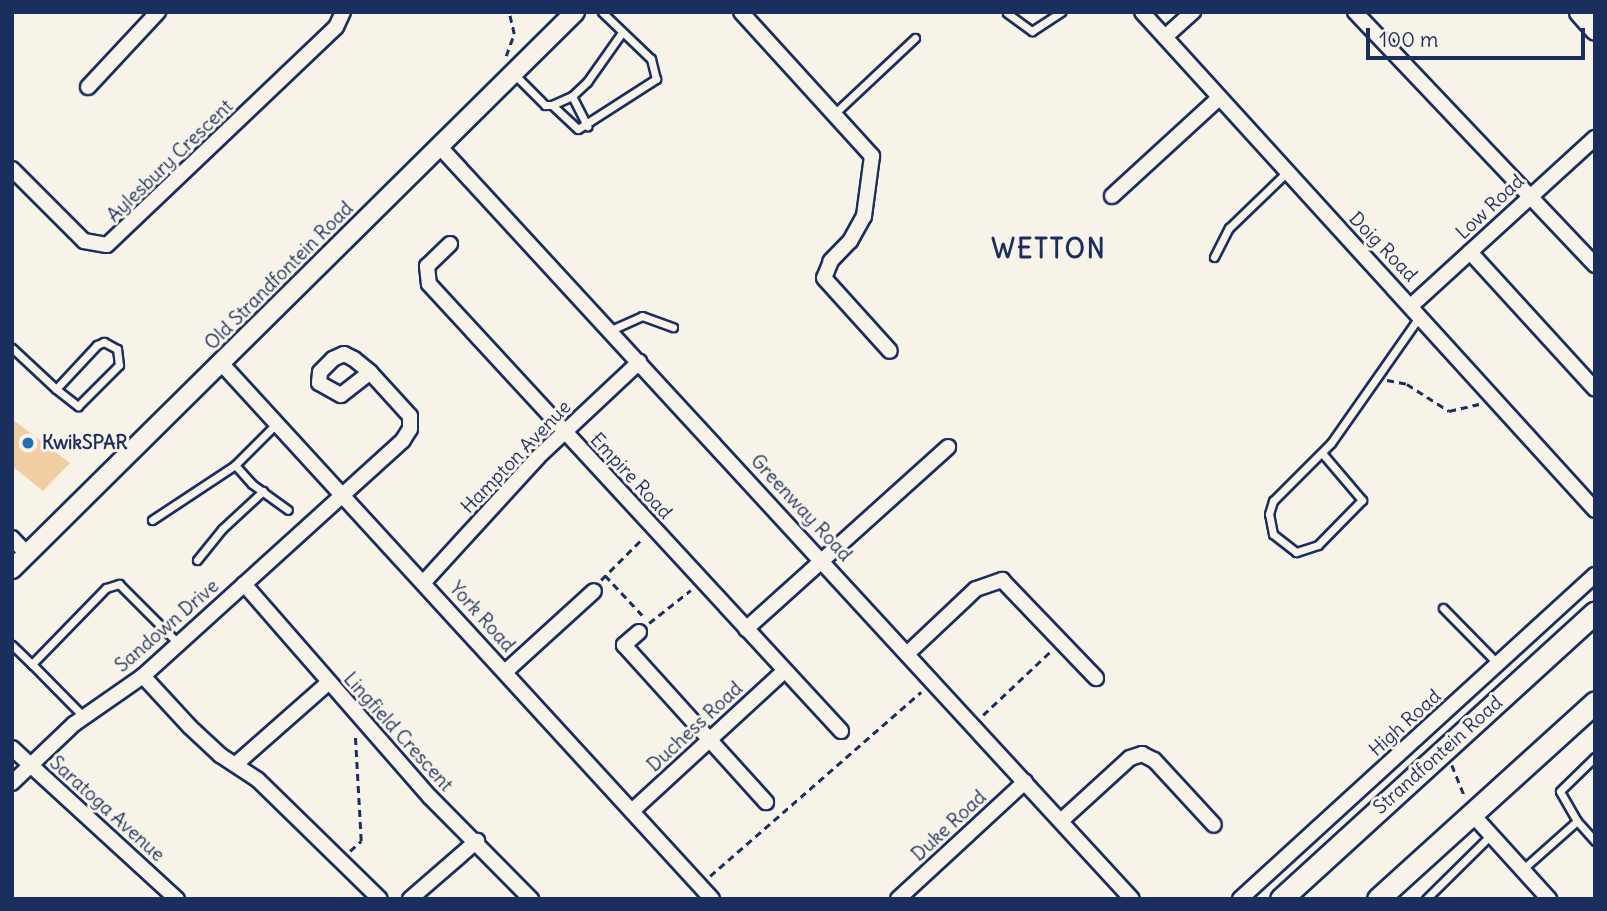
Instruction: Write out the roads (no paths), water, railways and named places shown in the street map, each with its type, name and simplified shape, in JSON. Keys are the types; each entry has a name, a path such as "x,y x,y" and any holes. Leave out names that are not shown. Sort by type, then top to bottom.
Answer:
{"main road":[{"path":"1579,12 1595,30"},
{"name":"Strandfontein Road","path":"1281,899 1595,612"},
{"path":"1378,899 1595,702"}],"street":[{"path":"89,87 158,12"},
{"name":"Aylesbury Crescent","path":"12,169 84,241 107,245 336,27 343,12"},
{"name":"Old Strandfontein Road","path":"12,569 439,146 508,69 575,12"},
{"path":"741,12 869,151 872,172 860,226 831,261 824,278 890,351"},
{"name":"Doig Road","path":"1142,12 1286,173 1417,310 1595,510"},
{"path":"1165,37 1193,12"},
{"path":"1354,12 1595,265"},
{"path":"1112,196 1218,99"},
{"name":"Low Road","path":"1417,310 1470,252 1595,138"},
{"name":"Greenway Road","path":"439,146 1062,820 1128,898"},
{"name":"Empire Road","path":"450,244 427,266 425,279 841,731"},
{"path":"1470,252 1595,389"},
{"name":"Hampton Avenue","path":"424,582 565,432 639,362"},
{"name":"York Road","path":"221,363 343,493 712,899"},
{"name":"Sandown Drive","path":"12,783 83,717 143,676 411,429 410,416 370,372"},
{"path":"746,629 948,447"},
{"path":"12,538 27,554"},
{"name":"High Road","path":"1240,899 1595,575"},
{"path":"908,653 976,589 993,579 1011,585 1096,678"},
{"name":"Lingfield Crescent","path":"244,584 311,656 328,683 430,797 477,841 531,899"},
{"path":"505,672 594,591"},
{"path":"644,628 624,645 766,802"},
{"name":"Duchess Road","path":"632,811 785,671"},
{"path":"143,676 190,727 236,764 341,859 380,899"},
{"path":"236,764 328,683"},
{"name":"Saratoga Avenue","path":"12,748 177,899"},
{"path":"1062,820 1130,758 1142,754 1154,760 1214,825"},
{"name":"Duke Road","path":"898,899 1026,782"},
{"path":"1472,814 1549,899"},
{"path":"410,899 477,841"}],"lane":[{"path":"552,105 572,128 587,126 656,79 651,60 621,34 602,12"},
{"path":"1007,13 1032,31 1061,12"},
{"path":"508,69 545,104 552,105 572,96 607,60 621,34"},
{"path":"834,114 915,38"},
{"path":"572,96 587,126"},
{"path":"1213,257 1229,228 1286,173"},
{"path":"1322,453 1363,500 1318,545 1296,551 1273,534 1270,508 1322,453 1417,310"},
{"path":"611,330 642,316 673,327"},
{"path":"12,348 56,389 76,405 82,404 119,365 117,349 104,342 97,345 56,389"},
{"path":"152,520 235,465 277,422"},
{"path":"235,465 263,492 288,510"},
{"path":"197,560 222,529 263,492"},
{"path":"32,664 114,583 129,591 178,643"},
{"path":"1443,608 1498,664"},
{"path":"12,645 83,717"},
{"path":"1595,757 1560,791 1577,821 1595,841"},
{"path":"1522,870 1577,821"},
{"path":"1426,899 1491,835"}],"place":[{"name":"KwikSPAR","path":"28,443"}],"district":[{"name":"WETTON","path":"1049,249"}]}
